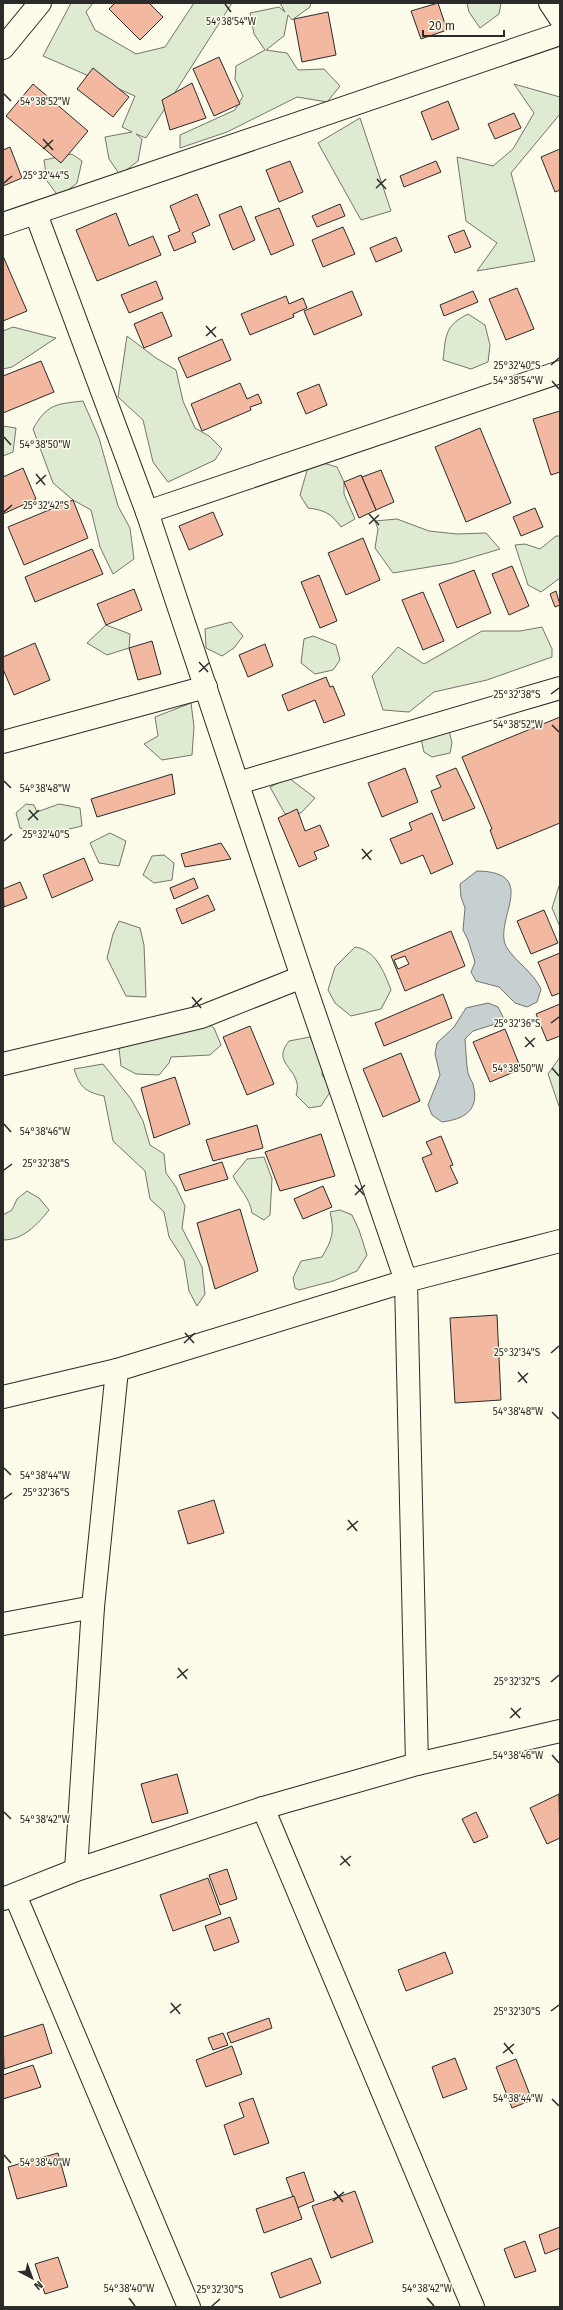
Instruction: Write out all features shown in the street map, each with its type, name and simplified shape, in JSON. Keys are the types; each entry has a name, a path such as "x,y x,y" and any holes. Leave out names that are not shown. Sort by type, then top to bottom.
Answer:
{"street":[{"path":"3,48 40,3"},
{"path":"550,3 560,18"},
{"path":"3,224 560,34"},
{"path":"36,214 147,512 302,977 406,1281 417,1764"},
{"path":"147,512 560,372"},
{"path":"3,742 206,687"},
{"path":"238,783 560,688"},
{"path":"3,1064 201,1017 302,977"},
{"path":"3,1397 117,1370 406,1281 560,1240"},
{"path":"76,1870 93,1607 117,1370"},
{"path":"3,1624 93,1607"},
{"path":"190,2307 9,1897 76,1870 263,1808 417,1764 560,1731"},
{"path":"263,1808 473,2307"}],"green space":[{"path":"71,3 93,3 86,12 95,30 136,54 165,47 194,3 232,3 146,138 136,134 142,139 138,161 120,175 109,159 105,137 132,132 122,127 135,96 43,56"},
{"path":"280,3 311,3 310,7 292,20 288,15 284,36 266,50 287,53 298,70 324,69 340,86 327,102 297,97 227,132 180,148 180,135 235,110 243,96 235,79 236,66 265,50 254,34 250,13 279,7 285,12"},
{"path":"467,3 501,3 499,14 480,28 469,12"},
{"path":"514,84 560,97 560,114 511,173 535,261 477,271 497,243 466,221 457,157 493,166 513,149 534,113"},
{"path":"360,118 391,211 361,220 318,143"},
{"path":"72,154 82,161 77,183 59,197 47,181 44,160"},
{"path":"468,314 485,325 490,345 488,362 471,369 443,360 446,338 450,328 460,318"},
{"path":"13,327 56,338 12,367 3,369 3,331"},
{"path":"127,336 156,358 176,370 183,401 195,428 209,436 222,449 215,460 168,482 153,462 143,420 118,397"},
{"path":"83,401 99,438 118,506 130,528 134,559 113,574 100,547 91,510 73,500 53,483 33,429 43,414 53,407 66,403"},
{"path":"3,426 16,428 13,452 3,456"},
{"path":"323,463 337,467 344,482 344,494 355,519 341,527 334,518 327,513 308,508 300,495 308,467"},
{"path":"397,519 429,531 457,534 486,533 500,549 453,563 393,573 375,548 378,529 375,521"},
{"path":"556,536 560,536 560,578 541,592 528,585 515,545 525,544 540,549"},
{"path":"231,622 243,636 234,648 222,656 206,648 205,629"},
{"path":"106,625 130,634 129,648 107,655 87,643"},
{"path":"542,627 552,649 552,657 487,680 434,692 409,712 383,710 372,676 398,647 424,664 482,631 520,631"},
{"path":"313,636 336,645 340,660 333,670 315,674 301,663 304,639"},
{"path":"191,703 194,727 192,755 162,760 144,744 158,736 155,717"},
{"path":"449,730 452,743 450,753 432,757 424,752 421,739"},
{"path":"289,778 315,798 301,813 285,814 270,787"},
{"path":"26,804 34,805 37,812 59,804 80,808 82,826 61,831 44,839 20,828 16,813"},
{"path":"110,833 126,841 119,866 99,863 90,843"},
{"path":"164,855 174,863 172,880 154,883 143,875 152,856"},
{"path":"560,883 560,927 552,908"},
{"path":"119,921 140,928 144,945 146,997 126,996 107,958 113,934"},
{"path":"355,947 368,952 374,957 382,969 391,990 381,1009 351,1016 335,1003 328,990 335,967"},
{"path":"201,1017 214,1028 221,1045 210,1055 171,1057 169,1063 159,1075 136,1074 121,1066 119,1048 153,1039"},
{"path":"310,1037 323,1063 322,1075 332,1089 321,1106 309,1108 296,1095 297,1083 295,1077 283,1059 283,1054 289,1041"},
{"path":"560,1057 560,1109 548,1074"},
{"path":"103,1064 131,1099 143,1121 150,1145 164,1154 166,1173 176,1187 185,1206 182,1228 202,1267 205,1294 197,1306 189,1291 184,1260 169,1237 164,1212 150,1199 145,1171 113,1141 104,1096 92,1093 84,1088 74,1069"},
{"path":"264,1157 272,1179 270,1215 264,1220 252,1213 247,1198 233,1176 247,1159"},
{"path":"27,1191 39,1198 49,1210 29,1231 17,1237 3,1240 3,1215 12,1210 17,1199"},
{"path":"340,1210 352,1215 359,1230 367,1255 357,1271 333,1281 299,1290 295,1288 293,1278 301,1261 322,1257 332,1236 330,1212"}],"shaded area":[{"path":"477,871 496,874 507,880 511,889 504,937 507,948 534,978 541,989 537,1002 527,1007 515,1003 499,987 476,981 471,972 475,962 463,930 465,908 461,897 460,884"},
{"path":"488,1003 498,1007 505,1021 473,1031 465,1039 468,1073 475,1093 472,1107 464,1116 442,1122 432,1115 428,1105 440,1075 435,1054 437,1043 454,1027 466,1008"}],"building":[{"path":"115,3 149,3 163,17 140,40 109,9"},
{"path":"438,3 447,30 421,39 411,11"},
{"path":"328,12 336,55 302,62 294,19"},
{"path":"219,57 240,104 214,116 193,69"},
{"path":"93,68 129,97 113,117 77,89"},
{"path":"192,83 206,118 170,130 162,100"},
{"path":"33,84 88,131 61,163 6,116"},
{"path":"448,101 459,129 432,140 421,112"},
{"path":"514,113 521,128 495,139 488,124"},
{"path":"10,147 22,178 3,186 3,150"},
{"path":"560,149 560,190 555,192 541,157"},
{"path":"290,161 303,192 279,202 266,170"},
{"path":"436,161 441,172 404,187 400,176"},
{"path":"197,194 210,225 192,233 196,242 174,251 168,236 180,231 170,206"},
{"path":"340,204 345,216 317,227 312,216"},
{"path":"241,206 255,240 233,250 219,215"},
{"path":"279,208 294,245 271,255 255,217"},
{"path":"116,213 129,246 153,236 161,255 97,281 76,230"},
{"path":"343,227 355,254 323,267 312,240"},
{"path":"464,230 471,247 455,253 448,236"},
{"path":"396,237 402,251 376,262 370,248"},
{"path":"3,256 27,311 3,321"},
{"path":"156,281 163,299 129,313 121,295"},
{"path":"517,288 534,329 506,340 489,299"},
{"path":"352,291 362,315 314,335 304,311"},
{"path":"473,291 478,302 444,316 440,305"},
{"path":"286,296 289,304 303,298 307,308 293,314 294,317 250,335 241,314"},
{"path":"162,312 172,336 144,348 134,324"},
{"path":"222,339 231,360 187,378 178,358"},
{"path":"41,361 54,392 3,413 3,376"},
{"path":"240,383 247,399 258,394 262,403 250,407 251,410 202,431 191,404"},
{"path":"319,384 327,405 306,414 297,393"},
{"path":"560,411 560,472 551,475 533,419"},
{"path":"480,428 511,503 466,522 435,447"},
{"path":"23,468 36,499 3,514 3,477"},
{"path":"381,470 394,502 376,510 362,477"},
{"path":"361,475 376,510 359,518 344,482"},
{"path":"73,500 88,538 24,565 8,527"},
{"path":"535,508 543,527 521,536 513,517"},
{"path":"213,512 223,535 189,550 179,526"},
{"path":"363,538 380,580 346,595 328,553"},
{"path":"92,549 103,574 35,602 25,577"},
{"path":"512,566 529,606 509,615 492,574"},
{"path":"474,570 491,613 457,628 439,584"},
{"path":"319,575 337,621 320,628 301,582"},
{"path":"134,589 142,610 106,625 97,604"},
{"path":"556,591 560,605 555,607 550,594"},
{"path":"423,592 444,641 423,650 402,600"},
{"path":"152,641 161,674 138,680 129,648"},
{"path":"35,643 50,680 14,695 3,669 3,657"},
{"path":"265,644 273,666 248,677 239,655"},
{"path":"326,677 330,687 333,686 345,715 324,723 315,700 288,711 282,695"},
{"path":"560,717 560,823 497,849 490,830 492,829 462,757"},
{"path":"405,768 418,802 382,817 368,783"},
{"path":"456,768 475,808 443,821 431,791 441,787 436,776"},
{"path":"172,774 175,794 97,817 91,799"},
{"path":"297,809 305,831 320,825 329,846 314,852 317,859 299,867 278,818"},
{"path":"432,813 453,864 431,874 423,855 401,864 390,839 412,830 409,823"},
{"path":"221,843 231,859 185,867 181,854"},
{"path":"84,858 93,880 52,898 43,875"},
{"path":"194,878 198,888 174,899 170,888"},
{"path":"20,882 27,898 4,907 3,889"},
{"path":"208,895 215,910 182,924 176,909"},
{"path":"544,910 558,943 531,954 517,921"},
{"path":"451,931 465,966 405,991 391,956","holes":["405,956 409,964 398,969 394,960"]},
{"path":"560,953 560,993 552,996 538,962"},
{"path":"443,994 452,1018 384,1046 375,1023"},
{"path":"560,1004 560,1036 547,1041 536,1014"},
{"path":"250,1026 274,1084 247,1095 223,1037"},
{"path":"505,1029 521,1069 490,1082 473,1042"},
{"path":"401,1053 420,1101 383,1117 363,1069"},
{"path":"175,1077 190,1124 154,1138 141,1088"},
{"path":"257,1125 263,1148 213,1161 206,1140"},
{"path":"321,1134 335,1176 280,1191 265,1152"},
{"path":"441,1136 453,1165 450,1166 458,1183 436,1192 422,1158 432,1154 426,1142"},
{"path":"222,1162 228,1179 185,1191 179,1175"},
{"path":"323,1186 332,1207 303,1219 294,1199"},
{"path":"240,1209 258,1271 215,1289 197,1223"},
{"path":"497,1315 501,1400 455,1403 450,1318"},
{"path":"214,1500 224,1533 188,1544 178,1511"},
{"path":"177,1774 188,1813 152,1823 141,1784"},
{"path":"559,1794 560,1838 547,1844 530,1808"},
{"path":"476,1812 488,1837 474,1843 462,1819"},
{"path":"227,1869 237,1899 220,1905 209,1875"},
{"path":"208,1878 221,1914 173,1931 160,1895"},
{"path":"230,1917 239,1942 214,1951 205,1926"},
{"path":"445,1952 453,1973 406,1991 398,1970"},
{"path":"269,2018 272,2028 231,2043 227,2033"},
{"path":"43,2024 52,2053 4,2069 3,2037"},
{"path":"223,2033 228,2045 213,2050 208,2038"},
{"path":"232,2046 242,2074 206,2087 196,2060"},
{"path":"455,2058 467,2089 443,2098 432,2067"},
{"path":"516,2059 532,2100 512,2108 496,2067"},
{"path":"33,2065 41,2087 3,2099 3,2075"},
{"path":"253,2098 269,2143 234,2155 224,2125 244,2117 239,2103"},
{"path":"58,2153 67,2186 17,2199 8,2167"},
{"path":"304,2172 314,2201 297,2208 286,2178"},
{"path":"355,2191 373,2242 331,2258 312,2206"},
{"path":"294,2196 302,2219 264,2233 256,2209"},
{"path":"560,2227 560,2248 545,2254 539,2235"},
{"path":"525,2241 536,2271 515,2278 504,2249"},
{"path":"58,2257 68,2287 45,2294 35,2264"},
{"path":"311,2258 321,2283 280,2298 271,2273"}]}
